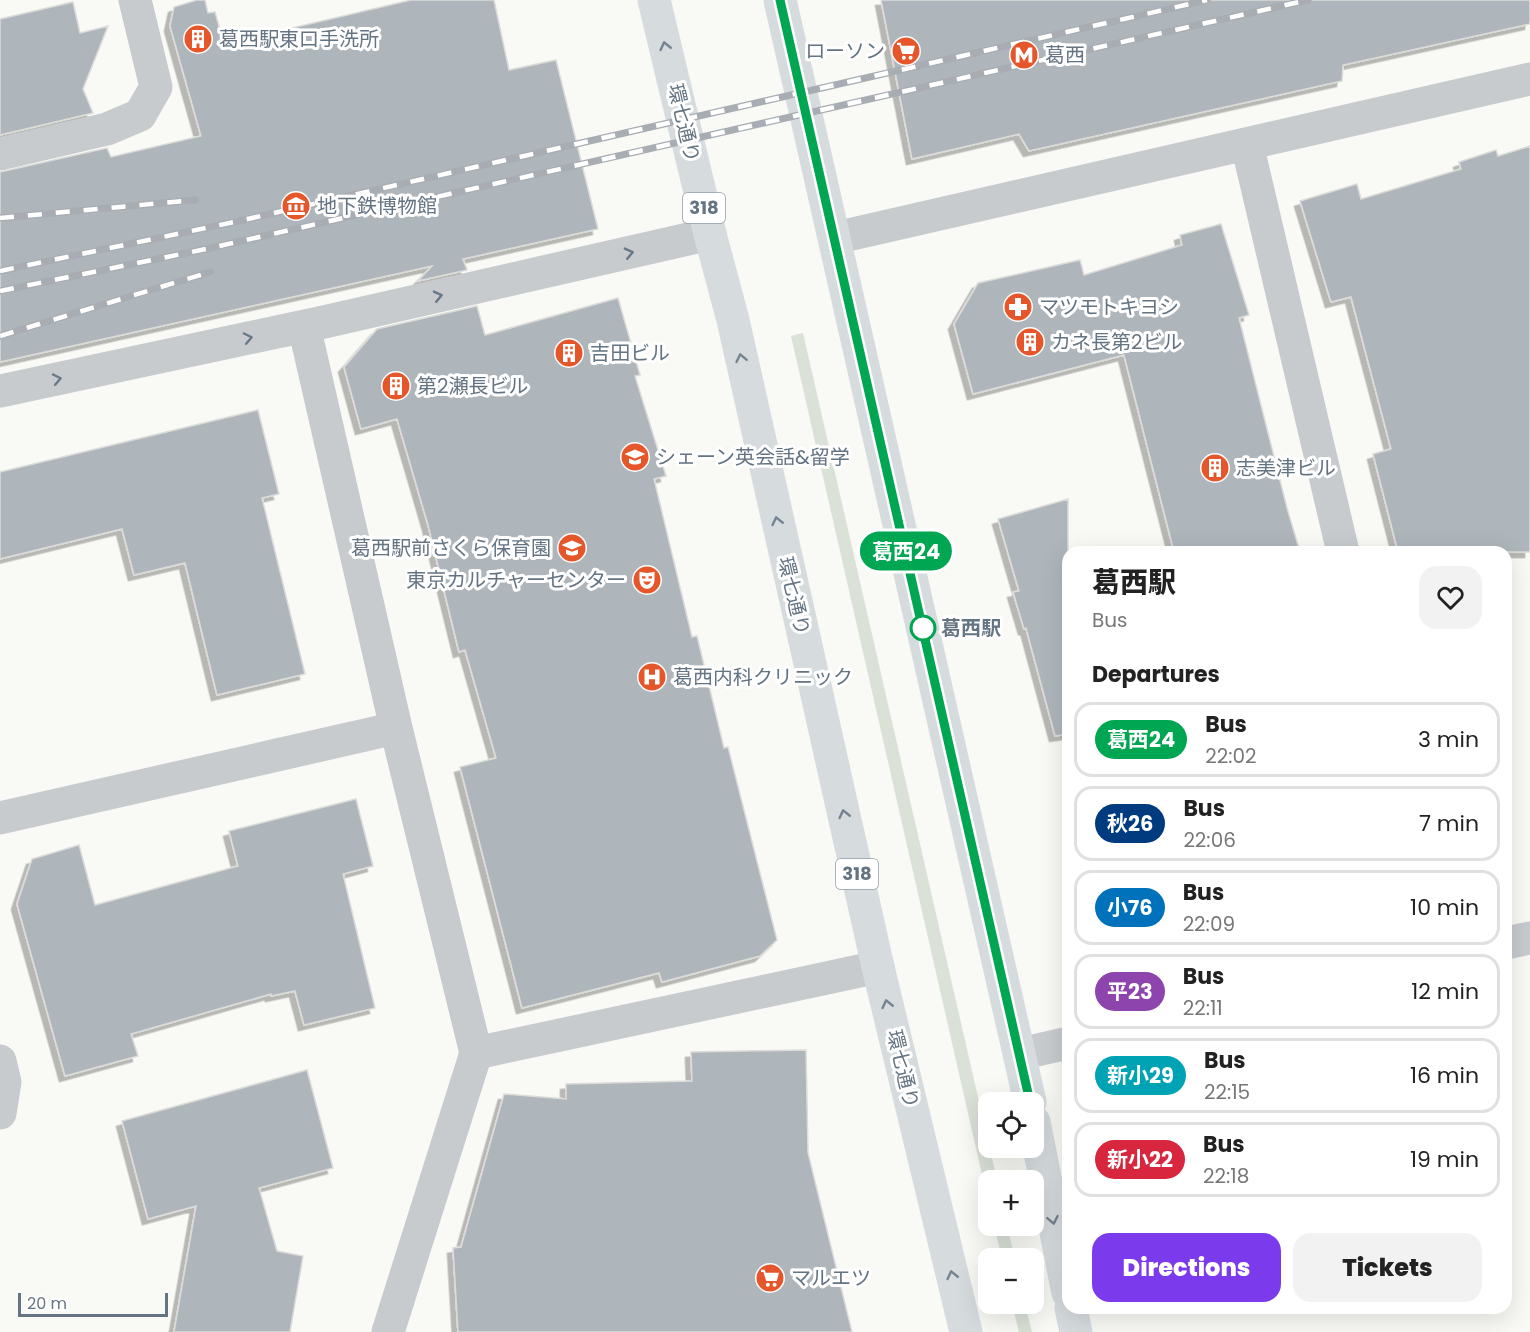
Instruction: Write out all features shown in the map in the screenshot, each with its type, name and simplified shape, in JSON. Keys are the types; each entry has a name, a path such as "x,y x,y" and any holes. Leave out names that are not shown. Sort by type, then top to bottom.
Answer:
{"main road":[{"name":"環七通り","path":"654,0 733,320 878,967 966,1332"},
{"path":"780,0 1028,1092"},
{"path":"1041,1158 1062,1263"},
{"path":"1072,1314 1076,1332"}],"street":[{"path":"0,154 107,129 140,115 156,87 135,0"},
{"path":"835,238 1530,79"},
{"path":"1247,144 1342,546"},
{"path":"0,391 304,326 710,234"},
{"path":"304,326 396,728 476,1053 388,1332"},
{"path":"0,818 396,728"},
{"path":"1512,942 1530,938"},
{"path":"476,1053 878,967"},
{"path":"1020,1054 1062,1044"},
{"path":"0,1061 5,1082 0,1113"}],"shaded area":[{"path":"803,333 978,1097 978,1157 791,336"},
{"path":"978,1158 992,1158 995,1170 981,1170"},
{"path":"996,1236 1010,1236 1012,1248 1000,1248"},
{"path":"1014,1314 1028,1314 1032,1332 1019,1332"}],"building":[{"name":"地下鉄博物館","path":"205,0 208,13 215,12 224,44 411,0 494,0 509,70 556,60 598,229 463,259 467,270 418,281 432,266 0,362 0,172 107,148 111,157 201,136 170,26 174,7"},
{"path":"881,0 1530,0 1530,24 1343,65 1342,81 1029,151 1019,134 912,159"},
{"path":"73,2 80,33 108,26 83,89 93,113 0,135 0,19"},
{"path":"1530,146 1530,552 1512,552 1512,546 1396,546 1373,454 1391,449 1351,297 1331,302 1300,201 1357,184 1361,199 1461,169 1459,162 1496,150 1498,156"},
{"path":"1221,224 1249,315 1239,318 1298,546 1172,546 1124,355 973,394 954,324 978,283 1080,260 1084,275 1182,245 1180,235"},
{"path":"618,298 640,375 635,376 666,476 654,479 692,637 697,636 724,748 728,747 777,940 760,956 662,982 659,973 522,1008 460,767 496,758 465,650 459,652 428,525 397,419 361,429 344,367 377,329 477,306 485,335"},
{"path":"258,410 279,494 262,498 305,674 217,695 185,563 134,575 122,529 0,559 0,472"},
{"path":"1068,499 1068,546 1062,546 1062,735 1055,736 1026,628 1024,629 1013,592 1019,591 998,519"},
{"path":"356,799 373,866 343,874 375,1008 304,1025 295,991 271,996 271,994 131,1034 138,1056 65,1076 17,904 32,859 79,845 95,905 238,866 229,831"},
{"path":"806,1050 808,1153 852,1332 458,1332 453,1248 461,1247 504,1094 566,1099 566,1084 692,1081 691,1052"},
{"path":"307,1070 333,1168 259,1188 277,1251 303,1256 290,1332 174,1332 196,1206 148,1219 122,1121"}],"railway":[{"path":"0,271 239,221 1207,0"},
{"path":"0,291 206,249 1308,0"},
{"path":"0,218 195,200"},
{"path":"0,336 210,272"}],"bus line":[{"name":"葛西24","path":"780,0 1028,1092"}],"place":[{"name":"葛西駅東口手洗所","path":"198,39"},
{"name":"ローソン","path":"906,51"},
{"name":"葛西","path":"1024,55"},
{"name":"地下鉄博物館","path":"296,206"},
{"name":"マツモトキヨシ","path":"1018,307"},
{"name":"カネ長第2ビル","path":"1030,342"},
{"name":"吉田ビル","path":"569,353"},
{"name":"第2瀬長ビル","path":"396,386"},
{"name":"シェーン英会話&留学","path":"635,457"},
{"name":"志美津ビル","path":"1215,468"},
{"name":"葛西駅前さくら保育園","path":"572,548"},
{"name":"東京カルチャーセンター","path":"647,580"},
{"name":"葛西駅","path":"923,628"},
{"name":"葛西内科クリニック","path":"652,677"},
{"name":"マルエツ","path":"770,1278"}]}
